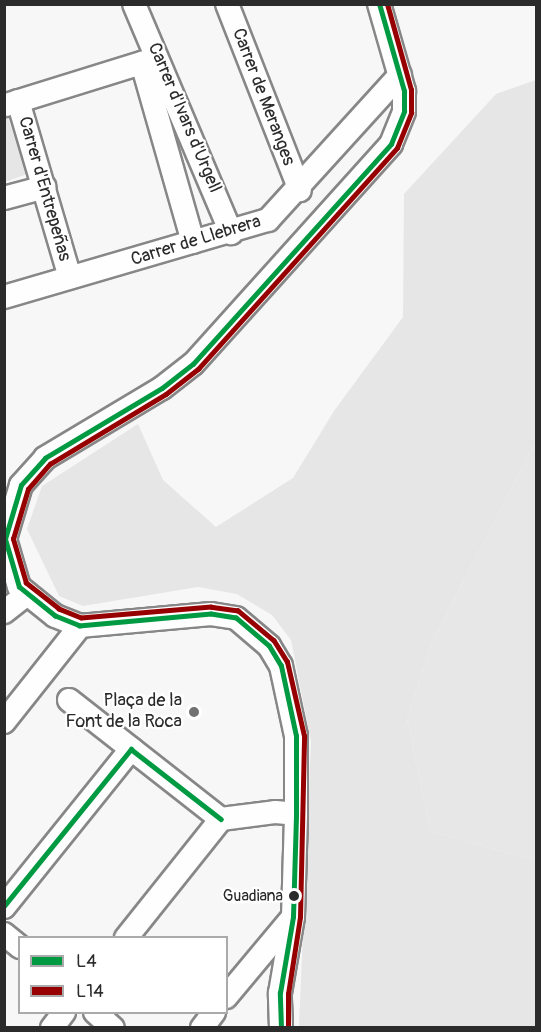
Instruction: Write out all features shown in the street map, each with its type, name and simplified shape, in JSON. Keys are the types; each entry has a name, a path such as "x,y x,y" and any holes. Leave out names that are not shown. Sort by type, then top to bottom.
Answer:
{"street":[{"name":"Carrer d'Ivars d'Urgell","path":"134,4 151,60 193,242"},
{"name":"Carrer de Meranges","path":"227,4 300,190"},
{"path":"281,1028 280,993 293,917 296,736 281,666 252,630 236,618 211,614 80,626 55,616 17,592 5,539 21,485 45,458 162,388 228,326 392,144 404,111 400,75 379,4"},
{"name":"Carrer d'Ivars d'Urgell","path":"151,60 231,233"},
{"path":"11,103 151,60"},
{"name":"Carrer de Llebrera","path":"4,297 231,233 268,220 300,190 400,75"},
{"name":"Carrer d'Entrepeñas","path":"11,103 45,187 70,278"},
{"path":"4,198 45,187"},
{"path":"4,612 17,592"},
{"path":"4,722 80,626"},
{"path":"69,700 221,819"},
{"path":"4,907 132,749"},
{"path":"128,936 221,819 275,812 296,814"},
{"path":"228,995 293,917"},
{"path":"4,934 18,945"},
{"path":"52,1028 62,1014"},
{"path":"97,1014 113,1028"},
{"path":"202,1028 212,1014"}],"shaded area":[{"path":"536,80 536,441 432,642 407,719 430,831 536,861 536,1027 299,1027 311,742 291,640 272,615 237,594 198,587 83,606 59,596 27,529 42,486 138,424 163,480 216,527 293,478 334,411 403,317 404,194 496,94"},
{"path":"7,115 27,174 5,182 4,116"},
{"path":"536,441 536,861 430,831 407,719 432,642"}],"transit line":[{"name":"L4","path":"281,1028 280,993 293,917 296,814 296,736 281,666 269,646 236,618 211,614 80,626 55,616 19,587 5,539 21,485 45,458 162,388 193,364 391,144 404,111 404,91 379,4"},
{"name":"L14","path":"288,1028 288,994 300,917 304,736 287,662 274,641 238,611 211,607 81,618 59,609 26,583 13,539 28,489 50,464 166,394 198,369 397,148 411,113 411,90 387,4"},
{"name":"L4","path":"131,749 221,819"},
{"name":"L4","path":"4,906 131,749"}],"place":[{"name":"Plaça de la Font de la Roca","path":"194,712"},
{"name":"Guadiana","path":"294,896"}]}
